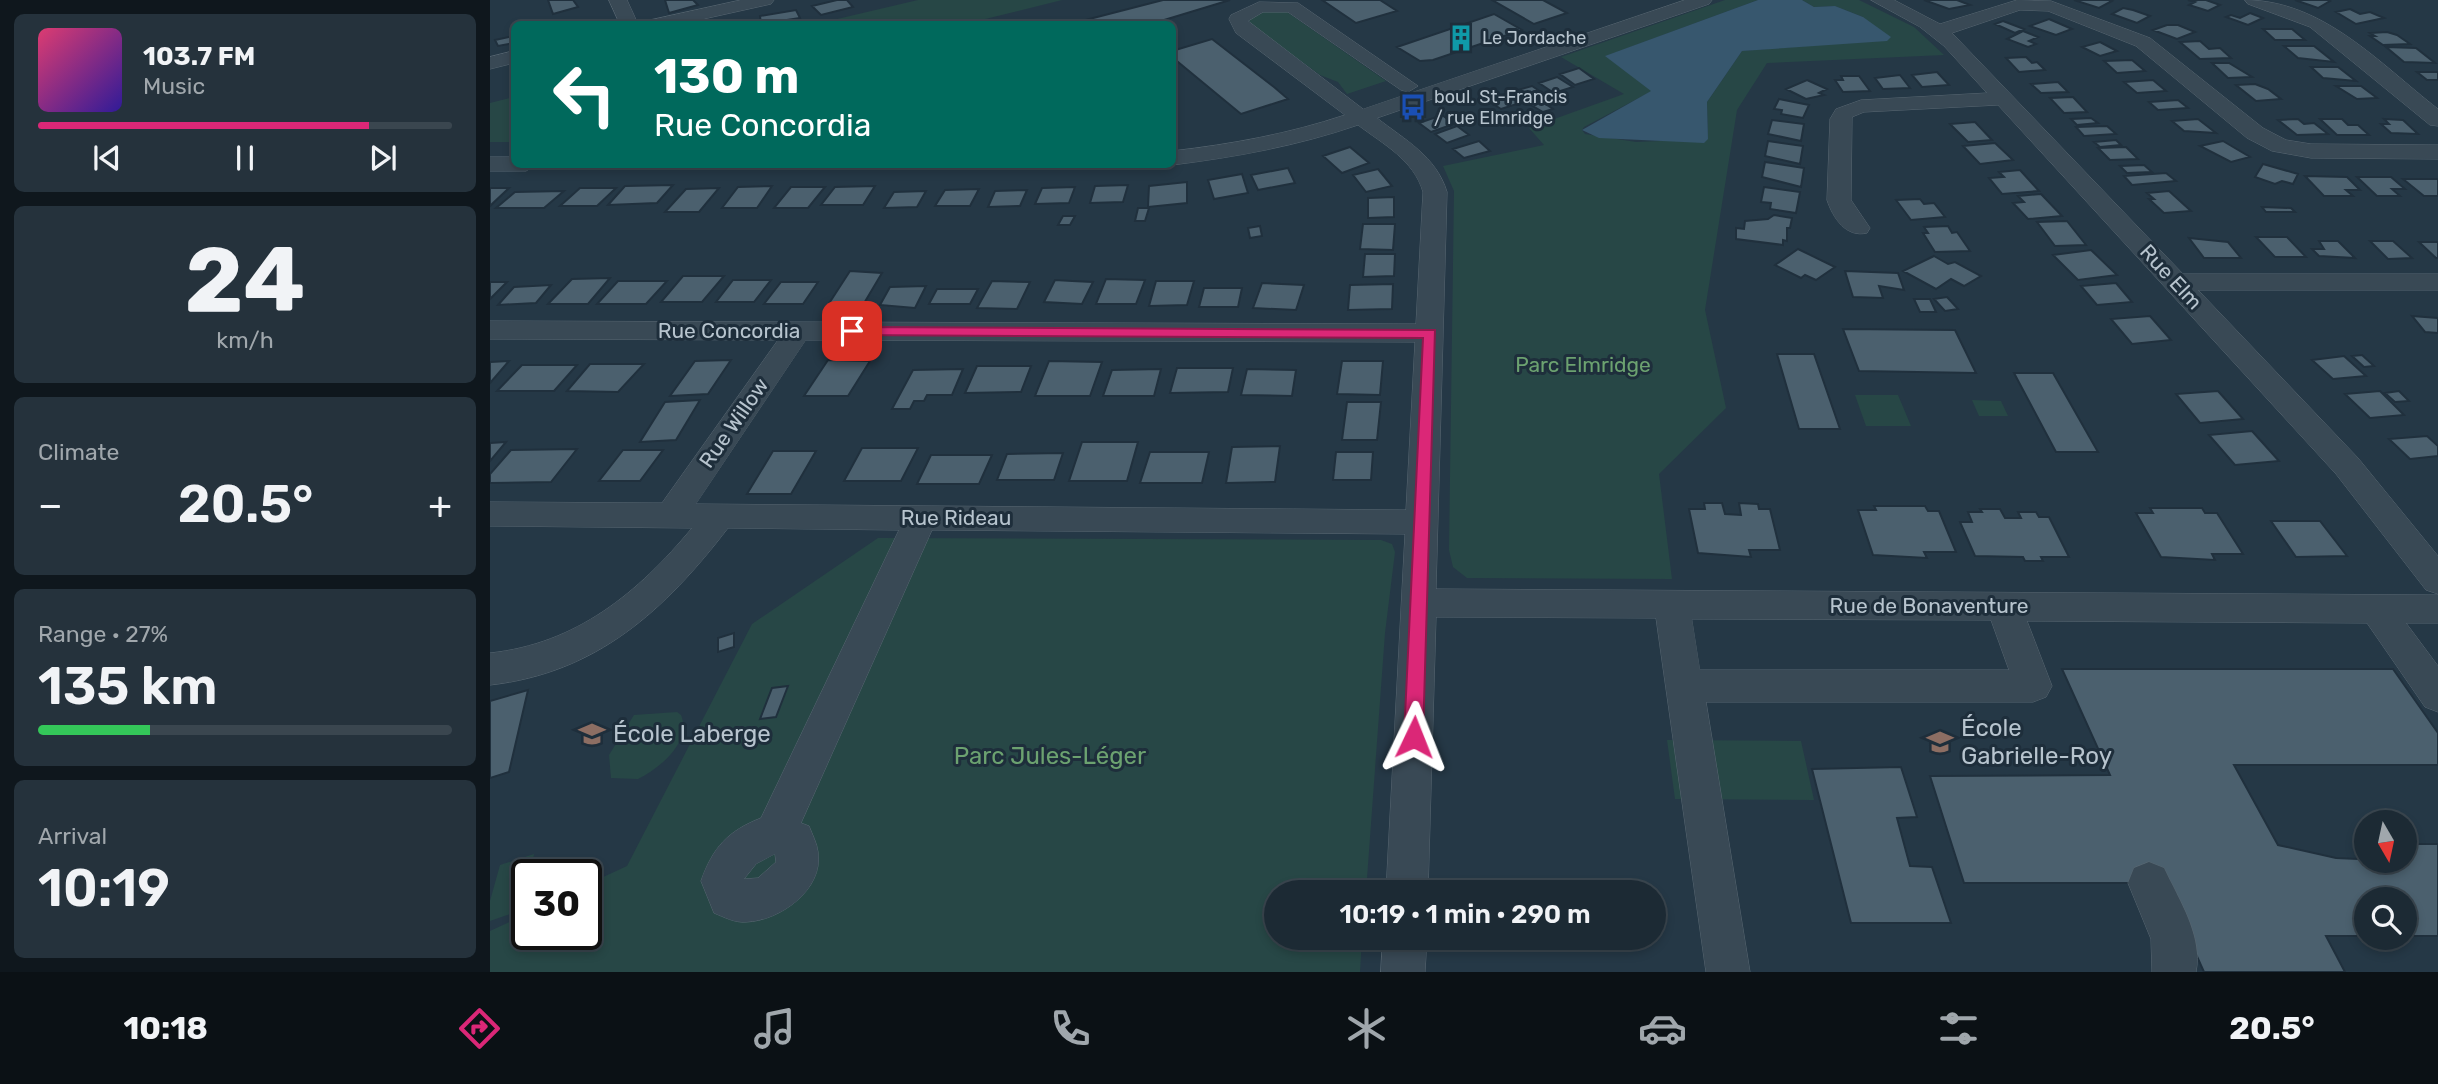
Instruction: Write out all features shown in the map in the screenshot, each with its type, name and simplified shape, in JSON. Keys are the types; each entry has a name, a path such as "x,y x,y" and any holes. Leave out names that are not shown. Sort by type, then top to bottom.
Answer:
{"street":[{"path":"618,0 628,21"},
{"path":"671,21 765,0"},
{"path":"1176,143 1255,132 1355,112 1408,86 1664,0"},
{"path":"1176,157 1254,147 1703,0"},
{"name":"Rue Elm","path":"1880,0 1939,31 2347,466 2438,580"},
{"path":"2254,0 2317,23 2438,120"},
{"path":"1939,31 2019,5 2051,6 2143,42 2255,133 2280,146 2311,151 2438,152"},
{"path":"1408,86 1292,7 1264,6 1240,16 1240,26 1416,159 1433,184 1430,333 1408,880"},
{"path":"490,63 511,58"},
{"path":"1858,228 1843,211 1839,200 1843,113 1861,106 2003,98"},
{"path":"490,149 511,149"},
{"path":"490,164 511,164"},
{"path":"2176,282 2438,282"},
{"name":"Rue Concordia","path":"490,330 1430,333"},
{"name":"Rue Willow","path":"670,516 798,331"},
{"name":"Rue Rideau","path":"490,514 1422,522"},
{"path":"490,669 515,668 537,662 594,634 651,591 693,550 719,517"},
{"path":"775,834 921,518"},
{"name":"Rue de Bonaventure","path":"1420,603 2438,608"},
{"path":"1672,605 1728,972"},
{"path":"1684,686 2033,686 2004,607"},
{"path":"2376,608 2438,696"},
{"path":"2149,883 2173,944 2177,960 2174,972"},
{"path":"1403,972 1404,950"}],"green space":[{"path":"918,0 1062,0 977,21 829,21"},
{"name":"Parc Elmridge","path":"1725,0 1758,0 1606,56 1652,91 1584,127 1582,130 1585,134 1636,142 1708,139 1707,102 1742,51 1805,46 1863,17 1835,6 1814,7 1802,0 1859,0 1914,27 1944,55 1767,63 1737,110 1705,310 1726,408 1659,474 1672,579 1467,578 1453,567 1449,550 1454,191 1443,166 1544,145 1529,128 1624,94 1561,57"},
{"path":"1260,11 1287,12 1386,81 1347,94 1338,82 1320,75 1250,24 1249,19"},
{"path":"511,98 511,142 490,142 490,103"},
{"path":"1855,395 1898,395 1911,426 1866,426"},
{"path":"1972,400 2001,401 2008,416 1979,416"},
{"name":"Parc Jules-Léger","path":"878,538 1381,540 1392,544 1395,552 1385,633 1367,880 1264,880 1264,950 1361,950 1360,972 490,972 490,931 511,921 511,950 602,950 602,878 627,866 752,624"},
{"path":"677,712 681,715 682,735 664,761 638,779 611,778 609,755 634,715"},
{"path":"1667,740 1801,741 1814,800 1675,799"},
{"path":"534,854 533,859 519,859"},
{"path":"511,861 511,914 490,921 490,901 500,865"}],"water":[{"path":"1758,0 1802,0 1814,7 1835,6 1863,17 1891,37 1887,41 1742,51 1707,102 1708,139 1704,143 1599,138 1582,130 1651,91 1605,56"}],"building":[{"path":"548,0 573,0 578,7 553,14"},
{"path":"665,0 693,0 698,5 669,13"},
{"path":"847,0 853,7 821,15 812,6"},
{"path":"1163,0 1230,0 1161,21 1082,21"},
{"path":"1322,0 1380,0 1397,11 1356,23"},
{"path":"1492,0 1543,0 1567,13 1534,24"},
{"path":"1924,0 1957,0 1970,5 1949,9"},
{"path":"2074,0 2109,0 2112,1 2099,8"},
{"path":"2188,0 2206,0 2220,5 2208,11 2189,5 2195,2"},
{"path":"2295,0 2328,0 2330,1 2318,8"},
{"path":"2123,8 2150,16 2137,23 2112,14"},
{"path":"2350,9 2360,14 2370,12 2384,18 2356,24 2336,12"},
{"path":"796,10 800,18 761,21 760,16"},
{"path":"2250,13 2263,18 2248,25 2226,17 2231,15 2240,18"},
{"name":"Le Jordache","path":"1494,14 1522,30 1433,60 1420,61 1397,47"},
{"path":"2049,19 2072,29 2056,35 2030,26"},
{"path":"2003,21 2024,29 2015,33 1995,24"},
{"path":"2167,25 2178,25 2195,32 2177,39 2153,30"},
{"path":"2263,29 2292,29 2305,40 2275,40"},
{"path":"2023,31 2038,37 2029,41 2036,44 2028,47 2007,39"},
{"path":"2387,32 2410,44 2383,45 2370,36 2375,36 2370,33"},
{"path":"511,37 511,44 498,46 495,40"},
{"path":"1212,39 1288,99 1241,114 1176,60 1176,50"},
{"path":"2200,41 2209,49 2220,48 2231,58 2200,59 2180,42"},
{"path":"2100,42 2117,51 2100,56 2082,47"},
{"path":"2284,46 2314,46 2334,62 2298,58"},
{"path":"2386,47 2416,48 2435,63 2404,62"},
{"path":"2026,57 2045,70 2019,72 2006,58"},
{"path":"2132,60 2145,71 2117,73 2104,61"},
{"path":"2212,63 2229,63 2252,77 2228,78"},
{"path":"2311,67 2338,67 2356,81 2323,78"},
{"path":"1579,68 1594,79 1575,85 1560,74"},
{"path":"1937,72 1949,85 1922,87 1912,75"},
{"path":"2417,72 2438,72 2438,80 2427,80"},
{"path":"1900,75 1910,88 1883,89 1875,78"},
{"path":"1841,76 1859,76 1870,91 1843,92 1835,80 1843,80"},
{"path":"1557,77 1573,87 1554,93 1539,83"},
{"path":"1807,80 1827,89 1819,93 1824,95 1806,99 1786,89"},
{"path":"2153,80 2166,91 2137,93 2124,82"},
{"path":"2058,82 2068,92 2041,93 2031,84"},
{"path":"2255,84 2268,89 2281,99 2256,101 2236,85"},
{"path":"1532,86 1547,96 1529,102 1514,91"},
{"path":"2336,86 2361,86 2377,98 2357,99"},
{"path":"1505,94 1520,103 1501,109 1487,100"},
{"path":"2073,97 2087,112 2064,113 2050,98"},
{"path":"1779,99 1809,105 1803,118 1781,114 1782,110 1774,109"},
{"path":"2178,100 2188,108 2158,110 2149,102"},
{"path":"1541,101 1553,109 1543,112 1531,105"},
{"path":"1442,115 1454,124 1431,132 1419,123"},
{"path":"2091,118 2098,123 2077,125 2071,119"},
{"path":"2198,119 2216,133 2184,131 2172,121"},
{"path":"2298,119 2304,124 2314,123 2328,134 2297,135 2278,120"},
{"path":"2320,119 2342,119 2348,125 2358,125 2369,135 2337,135"},
{"path":"2384,119 2403,120 2418,134 2391,133 2381,124 2389,124"},
{"path":"1772,120 1804,124 1801,141 1768,134"},
{"path":"1975,122 1992,140 1968,142 1950,124"},
{"path":"1457,126 1469,135 1447,143 1435,134"},
{"path":"2107,126 2116,134 2084,136 2076,127"},
{"path":"2116,140 2121,145 2100,147 2094,142"},
{"path":"1479,141 1490,151 1464,158 1453,149"},
{"path":"1768,141 1803,146 1800,164 1765,156"},
{"path":"2223,141 2250,157 2231,162 2200,146"},
{"path":"1995,143 2013,160 1980,164 1963,146"},
{"path":"1350,147 1369,163 1342,173 1323,156"},
{"path":"2126,147 2138,159 2110,160 2098,148"},
{"path":"1765,162 1804,168 1801,187 1762,177"},
{"path":"2263,164 2298,174 2293,184 2282,181 2275,184 2255,177"},
{"path":"2144,165 2152,172 2127,173 2120,166"},
{"path":"1288,168 1295,183 1258,190 1251,175"},
{"path":"1378,169 1392,186 1366,192 1353,175"},
{"path":"2020,170 2039,191 2002,194 1989,178 2004,177 1999,172"},
{"path":"2166,173 2176,181 2132,185 2124,176"},
{"path":"1242,174 1248,193 1214,199 1208,180"},
{"path":"2305,176 2347,177 2360,190 2346,190 2353,196 2324,196"},
{"path":"2357,177 2391,177 2405,189 2392,189 2400,196 2377,196"},
{"path":"2403,179 2438,179 2438,196 2424,196"},
{"path":"1187,182 1187,203 1148,207 1149,186"},
{"path":"673,185 657,203 608,205 625,186"},
{"path":"1128,185 1123,202 1090,203 1095,186"},
{"path":"772,186 757,208 722,208 738,187"},
{"path":"875,186 863,205 821,205 835,187"},
{"path":"791,187 825,187 808,208 774,208"},
{"path":"1075,187 1069,203 1035,204 1042,188"},
{"path":"1764,187 1800,192 1796,213 1770,209 1771,203 1761,202"},
{"path":"490,188 509,188 490,206"},
{"path":"580,188 616,188 597,206 560,206"},
{"path":"719,188 699,212 665,212 686,189"},
{"path":"979,189 970,206 935,206 945,190"},
{"path":"1027,190 1020,206 988,207 995,191"},
{"path":"564,191 544,208 496,208 515,192"},
{"path":"926,191 917,207 884,208 894,192"},
{"path":"2169,191 2191,211 2164,213 2149,199 2154,199 2147,193"},
{"path":"2041,194 2062,216 2028,219 2013,203 2024,202 2018,196"},
{"path":"1394,197 1394,217 1368,218 1368,198"},
{"path":"1920,199 1924,204 1934,203 1945,217 1911,220 1896,200"},
{"path":"2262,207 2291,208 2295,212 2266,212"},
{"path":"1138,208 1149,208 1145,221 1135,221"},
{"path":"1774,215 1792,218 1790,228 1787,228 1787,241 1783,240 1783,245 1736,239 1736,228 1744,229 1745,221 1768,219"},
{"path":"1063,216 1075,216 1070,225 1058,225"},
{"path":"2067,221 2086,245 2055,246 2037,222"},
{"path":"1363,224 1395,224 1393,250 1360,249"},
{"path":"1260,226 1262,236 1250,238 1248,228"},
{"path":"1948,226 1952,233 1957,232 1970,251 1935,252 1923,233 1928,233 1924,227"},
{"path":"2256,237 2287,237 2306,257 2275,257"},
{"path":"2189,238 2228,242 2241,258 2204,258"},
{"path":"2319,241 2338,241 2355,258 2319,256 2312,249 2324,249"},
{"path":"2370,241 2393,241 2412,258 2388,259"},
{"path":"2419,242 2438,242 2438,258 2436,258"},
{"path":"1798,249 1835,267 1816,280 1805,275 1801,278 1775,265"},
{"path":"2091,250 2117,275 2078,280 2053,255"},
{"path":"1365,254 1395,254 1394,276 1363,277"},
{"path":"1934,256 1948,264 1955,262 1981,276 1964,286 1951,279 1936,289 1903,271"},
{"path":"850,271 882,273 863,305 828,305"},
{"path":"1845,271 1898,273 1904,290 1879,286 1883,298 1853,297"},
{"path":"683,276 724,276 702,302 661,302"},
{"path":"610,278 588,304 548,304 572,279"},
{"path":"1106,279 1145,280 1136,304 1096,304"},
{"path":"733,280 771,280 754,302 716,302"},
{"path":"1055,280 1093,282 1082,304 1044,302"},
{"path":"618,281 667,281 646,304 597,304"},
{"path":"992,281 1030,282 1017,309 977,308"},
{"path":"1156,281 1194,281 1187,305 1149,306"},
{"path":"490,282 507,282 490,299"},
{"path":"781,282 818,282 803,304 764,304"},
{"path":"1262,283 1304,285 1296,310 1253,308"},
{"path":"2116,283 2132,302 2097,305 2081,286"},
{"path":"1393,284 1392,309 1348,310 1350,285"},
{"path":"551,285 536,303 498,305 514,287"},
{"path":"926,286 915,308 880,305 890,287"},
{"path":"1204,288 1242,288 1238,307 1199,307"},
{"path":"937,289 978,289 970,304 929,304"},
{"path":"1947,297 1958,309 1945,311 1934,299"},
{"path":"1914,299 1930,299 1936,312 1920,312"},
{"path":"2150,316 2171,340 2132,344 2111,319"},
{"path":"2412,316 2438,318 2438,333 2425,332"},
{"path":"1843,329 1955,330 1976,373 1859,371"},
{"path":"1777,354 1814,354 1840,429 1799,429"},
{"path":"2362,355 2374,366 2364,367 2352,356"},
{"path":"2344,356 2366,376 2333,379 2312,360"},
{"path":"731,360 708,394 670,396 695,361"},
{"path":"828,360 870,361 848,396 804,396"},
{"path":"509,361 490,383 490,362"},
{"path":"1049,361 1102,362 1090,396 1035,396"},
{"path":"1342,361 1383,361 1380,395 1337,394"},
{"path":"590,364 644,364 618,392 567,391"},
{"path":"522,365 577,365 554,391 497,391"},
{"path":"977,366 1031,366 1021,392 965,393"},
{"path":"1177,368 1233,368 1228,392 1170,393"},
{"path":"963,369 952,395 927,395 924,401 914,401 910,409 892,409 913,370"},
{"path":"1161,369 1154,396 1103,396 1112,370"},
{"path":"1247,369 1296,370 1292,396 1241,395"},
{"path":"2014,373 2053,373 2098,452 2056,452"},
{"path":"2218,391 2243,419 2200,423 2176,394"},
{"path":"2380,391 2404,415 2370,418 2345,394"},
{"path":"2399,391 2409,401 2395,402 2385,393"},
{"path":"700,400 676,440 640,442 665,402"},
{"path":"1347,402 1381,402 1377,440 1342,440"},
{"path":"2252,431 2279,461 2235,465 2209,435"},
{"path":"2427,436 2438,446 2438,456 2410,459 2389,439"},
{"path":"506,442 490,461 490,443"},
{"path":"1082,442 1138,442 1127,481 1069,481"},
{"path":"1280,446 1275,482 1226,483 1232,447"},
{"path":"862,448 918,448 901,481 844,481"},
{"path":"577,449 551,482 490,483 490,474 511,450"},
{"path":"623,450 663,450 640,481 599,481"},
{"path":"773,451 816,451 791,494 747,494"},
{"path":"1150,452 1209,452 1202,483 1140,483"},
{"path":"1336,452 1373,452 1371,480 1333,480"},
{"path":"1063,453 1054,480 997,480 1007,454"},
{"path":"931,455 992,455 979,484 917,484"},
{"path":"1704,503 1722,503 1725,514 1741,515 1739,503 1758,504 1759,509 1770,509 1780,550 1749,550 1751,557 1698,553 1689,509 1705,509"},
{"path":"1874,506 1925,506 1928,511 1939,511 1956,552 1924,552 1927,558 1873,555 1858,510 1876,510"},
{"path":"2150,508 2202,508 2205,513 2217,513 2243,554 2212,554 2215,560 2161,557 2136,513 2153,513"},
{"path":"1980,509 2000,509 2005,518 2021,518 2018,512 2036,512 2039,517 2049,517 2069,557 2041,557 2043,561 2025,561 2023,557 1975,556 1960,522 1972,522 1968,512 1982,512"},
{"path":"2271,521 2320,521 2347,556 2296,557"},
{"path":"734,633 734,647 718,652 718,638"},
{"path":"2062,669 2393,669 2438,733 2438,765 2234,765 2278,845 2336,858 2354,859 2354,873 2417,873 2417,844 2438,844 2438,936 2417,936 2417,887 2354,887 2354,936 2326,936 2345,972 2204,972 2164,883 1964,883 1930,776 2110,775"},
{"path":"788,686 776,717 760,719 772,688"},
{"path":"528,690 509,772 490,778 490,701"},
{"path":"1901,767 1917,817 1897,818 1910,866 1932,867 1951,923 1851,923 1812,769"}],"place":[{"name":"Le Jordache","path":"1461,38"},
{"name":"boul. St-Francis / rue Elmridge","path":"1413,107"},
{"name":"École Laberge","path":"592,734"},
{"name":"École Gabrielle-Roy","path":"1940,742"}],"route":[{"path":"852,331 1430,333 1414,737"}]}
